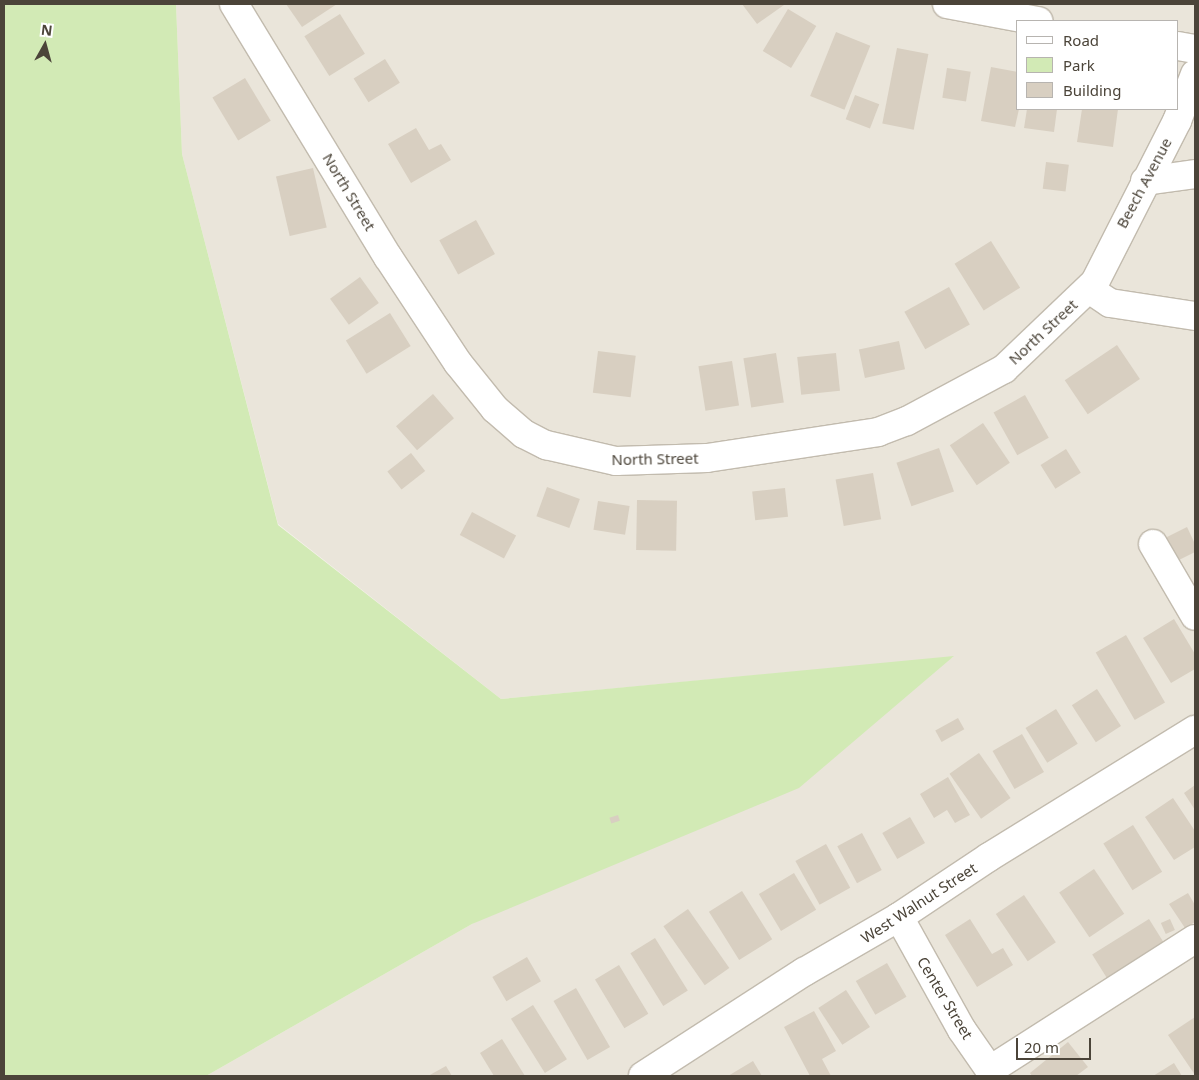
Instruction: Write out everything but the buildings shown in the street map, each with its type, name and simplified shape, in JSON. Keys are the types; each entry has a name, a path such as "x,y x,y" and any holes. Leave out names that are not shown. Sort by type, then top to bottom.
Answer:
{"street":[{"name":"North Street","path":"234,4 388,257 458,363 504,418 524,434 546,445 616,461 676,461 878,432 907,421 1004,369 1089,289 1110,303 1195,316"},
{"path":"947,4 1033,20"},
{"path":"1179,46 1195,49"},
{"name":"Beech Avenue","path":"1089,289 1177,121 1195,74"},
{"path":"1144,181 1195,174"},
{"path":"1153,544 1195,616"},
{"name":"West Walnut Street","path":"643,1076 804,972 899,917 989,857 1195,730"},
{"name":"Center Street","path":"899,917 962,1030 992,1073"},
{"path":"992,1073 1195,939"}],"shaded area":[{"path":"176,4 1195,4 1195,1076 206,1076 472,924 953,657 501,699 278,524 182,154"}],"green space":[{"path":"4,4 176,4 182,154 278,525 501,699 954,656 799,788 472,924 206,1076 4,1076"}]}
